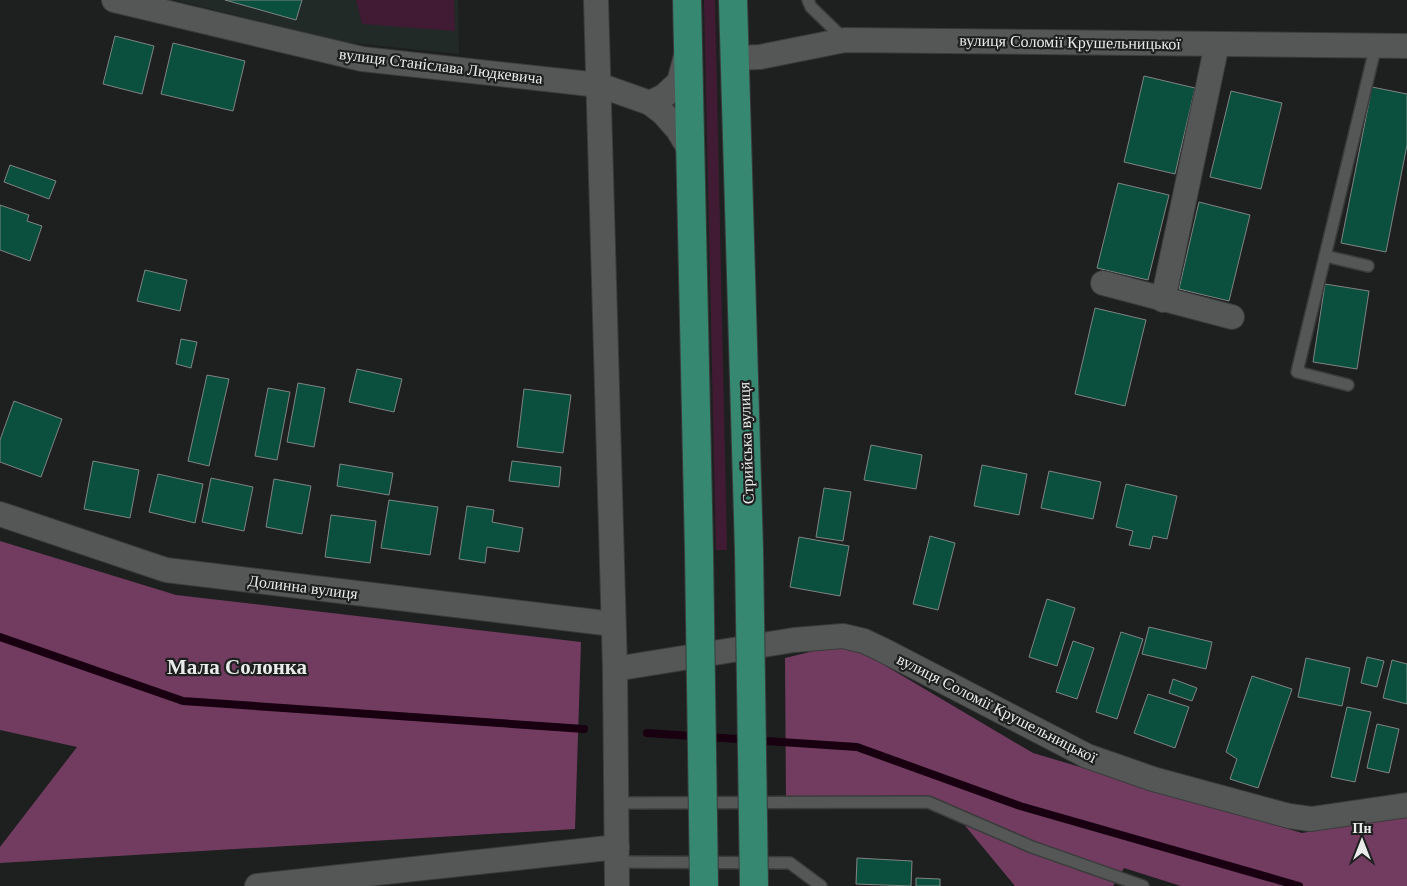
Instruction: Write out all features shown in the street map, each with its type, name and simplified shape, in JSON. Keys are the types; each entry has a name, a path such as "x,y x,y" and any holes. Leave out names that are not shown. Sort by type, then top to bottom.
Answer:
{"highway":[{"path":"687,0 704,886"},
{"name":"Стрийська вулиця","path":"733,0 749,551 754,886"}],"street":[{"name":"вулиця Станіслава Людкевича","path":"114,0 358,51 599,85 650,104 663,113 678,130 690,150"},
{"path":"596,0 615,669 618,886"},
{"name":"вулиця Соломії Крушельницької","path":"734,58 760,56 845,40 1407,46"},
{"path":"1164,300 1217,44"},
{"path":"650,104 664,96 679,82 688,48"},
{"path":"1103,283 1232,316"},
{"name":"Долинна вулиця","path":"0,514 166,570 613,624"},
{"name":"вулиця Соломії Крушельницької","path":"615,669 794,640 843,636 864,641 883,650 1087,756 1154,779 1289,816 1311,819 1407,805"},
{"path":"257,886 617,854"}],"lane":[{"path":"808,0 812,8 845,40"},
{"path":"1348,385 1296,372 1376,45"},
{"path":"1325,256 1368,266"},
{"path":"616,803 928,802 1032,847 1143,886"},
{"path":"617,854 790,863 821,886"}],"shaded area":[{"path":"175,0 458,0 459,54 344,42"},
{"path":"356,0 454,0 455,31 362,24"},
{"path":"704,0 715,0 727,550 716,550"},
{"path":"0,541 176,595 581,642 575,829 0,863 0,847 77,747 0,730"},
{"path":"847,643 1033,753 1302,833 1407,815 1407,886 1181,886 1124,868 1113,886 1015,886 952,810 786,802 785,658"}],"building":[{"path":"225,0 302,0 296,20"},
{"path":"115,36 154,46 142,94 103,84"},
{"path":"173,43 245,61 233,111 161,94"},
{"path":"1144,76 1195,88 1175,174 1124,162"},
{"path":"1372,87 1407,94 1407,145 1386,252 1341,243"},
{"path":"1231,91 1282,103 1261,189 1210,177"},
{"path":"10,165 56,181 49,199 4,182"},
{"path":"1118,183 1169,195 1148,280 1097,268"},
{"path":"1199,202 1250,215 1229,301 1179,289"},
{"path":"0,205 29,215 27,221 42,226 30,261 0,250"},
{"path":"145,270 187,280 180,311 137,301"},
{"path":"1325,284 1369,291 1357,369 1313,362"},
{"path":"1095,308 1146,320 1125,406 1075,394"},
{"path":"181,339 197,342 191,368 176,364"},
{"path":"357,369 402,379 394,412 349,402"},
{"path":"207,375 229,379 209,466 188,461"},
{"path":"298,383 325,388 314,447 287,442"},
{"path":"268,388 290,392 277,460 255,456"},
{"path":"524,389 571,395 563,453 517,447"},
{"path":"14,401 62,419 41,477 0,462 0,440"},
{"path":"871,445 922,455 916,489 864,480"},
{"path":"93,461 139,470 130,518 84,509"},
{"path":"512,461 561,467 559,487 509,481"},
{"path":"340,464 393,473 389,495 337,486"},
{"path":"982,465 1027,474 1019,515 974,506"},
{"path":"1049,471 1101,482 1093,519 1041,508"},
{"path":"158,474 203,484 195,523 149,512"},
{"path":"211,478 253,487 244,531 202,522"},
{"path":"274,479 311,486 302,534 266,527"},
{"path":"1126,484 1177,496 1167,539 1153,536 1150,549 1129,545 1133,531 1116,527"},
{"path":"824,488 851,492 843,541 816,537"},
{"path":"389,500 438,507 430,555 381,548"},
{"path":"467,506 494,510 492,522 523,528 519,552 487,547 485,563 459,559"},
{"path":"331,515 376,521 370,563 325,557"},
{"path":"930,536 955,543 938,610 913,604"},
{"path":"799,537 849,546 840,596 790,587"},
{"path":"1047,599 1075,608 1057,666 1029,657"},
{"path":"1149,627 1212,642 1206,669 1142,654"},
{"path":"1121,632 1143,639 1117,719 1096,712"},
{"path":"1073,641 1094,648 1077,699 1056,692"},
{"path":"1367,657 1384,661 1377,687 1361,683"},
{"path":"1306,658 1350,668 1342,706 1298,697"},
{"path":"1392,660 1407,664 1407,704 1383,698"},
{"path":"1252,676 1292,689 1258,788 1230,779 1237,759 1226,752"},
{"path":"1173,679 1197,688 1192,701 1169,693"},
{"path":"1148,694 1189,707 1175,748 1134,733"},
{"path":"1347,707 1371,712 1355,782 1331,777"},
{"path":"1377,724 1399,729 1389,773 1367,768"},
{"path":"857,858 912,861 911,886 856,884"},
{"path":"916,878 940,879 940,886 916,886"}],"waterway":[{"path":"0,637 183,701 584,729"},
{"path":"647,733 857,747 1020,806 1299,886"}],"district":[{"name":"Мала Солонка","path":"237,667"}]}
